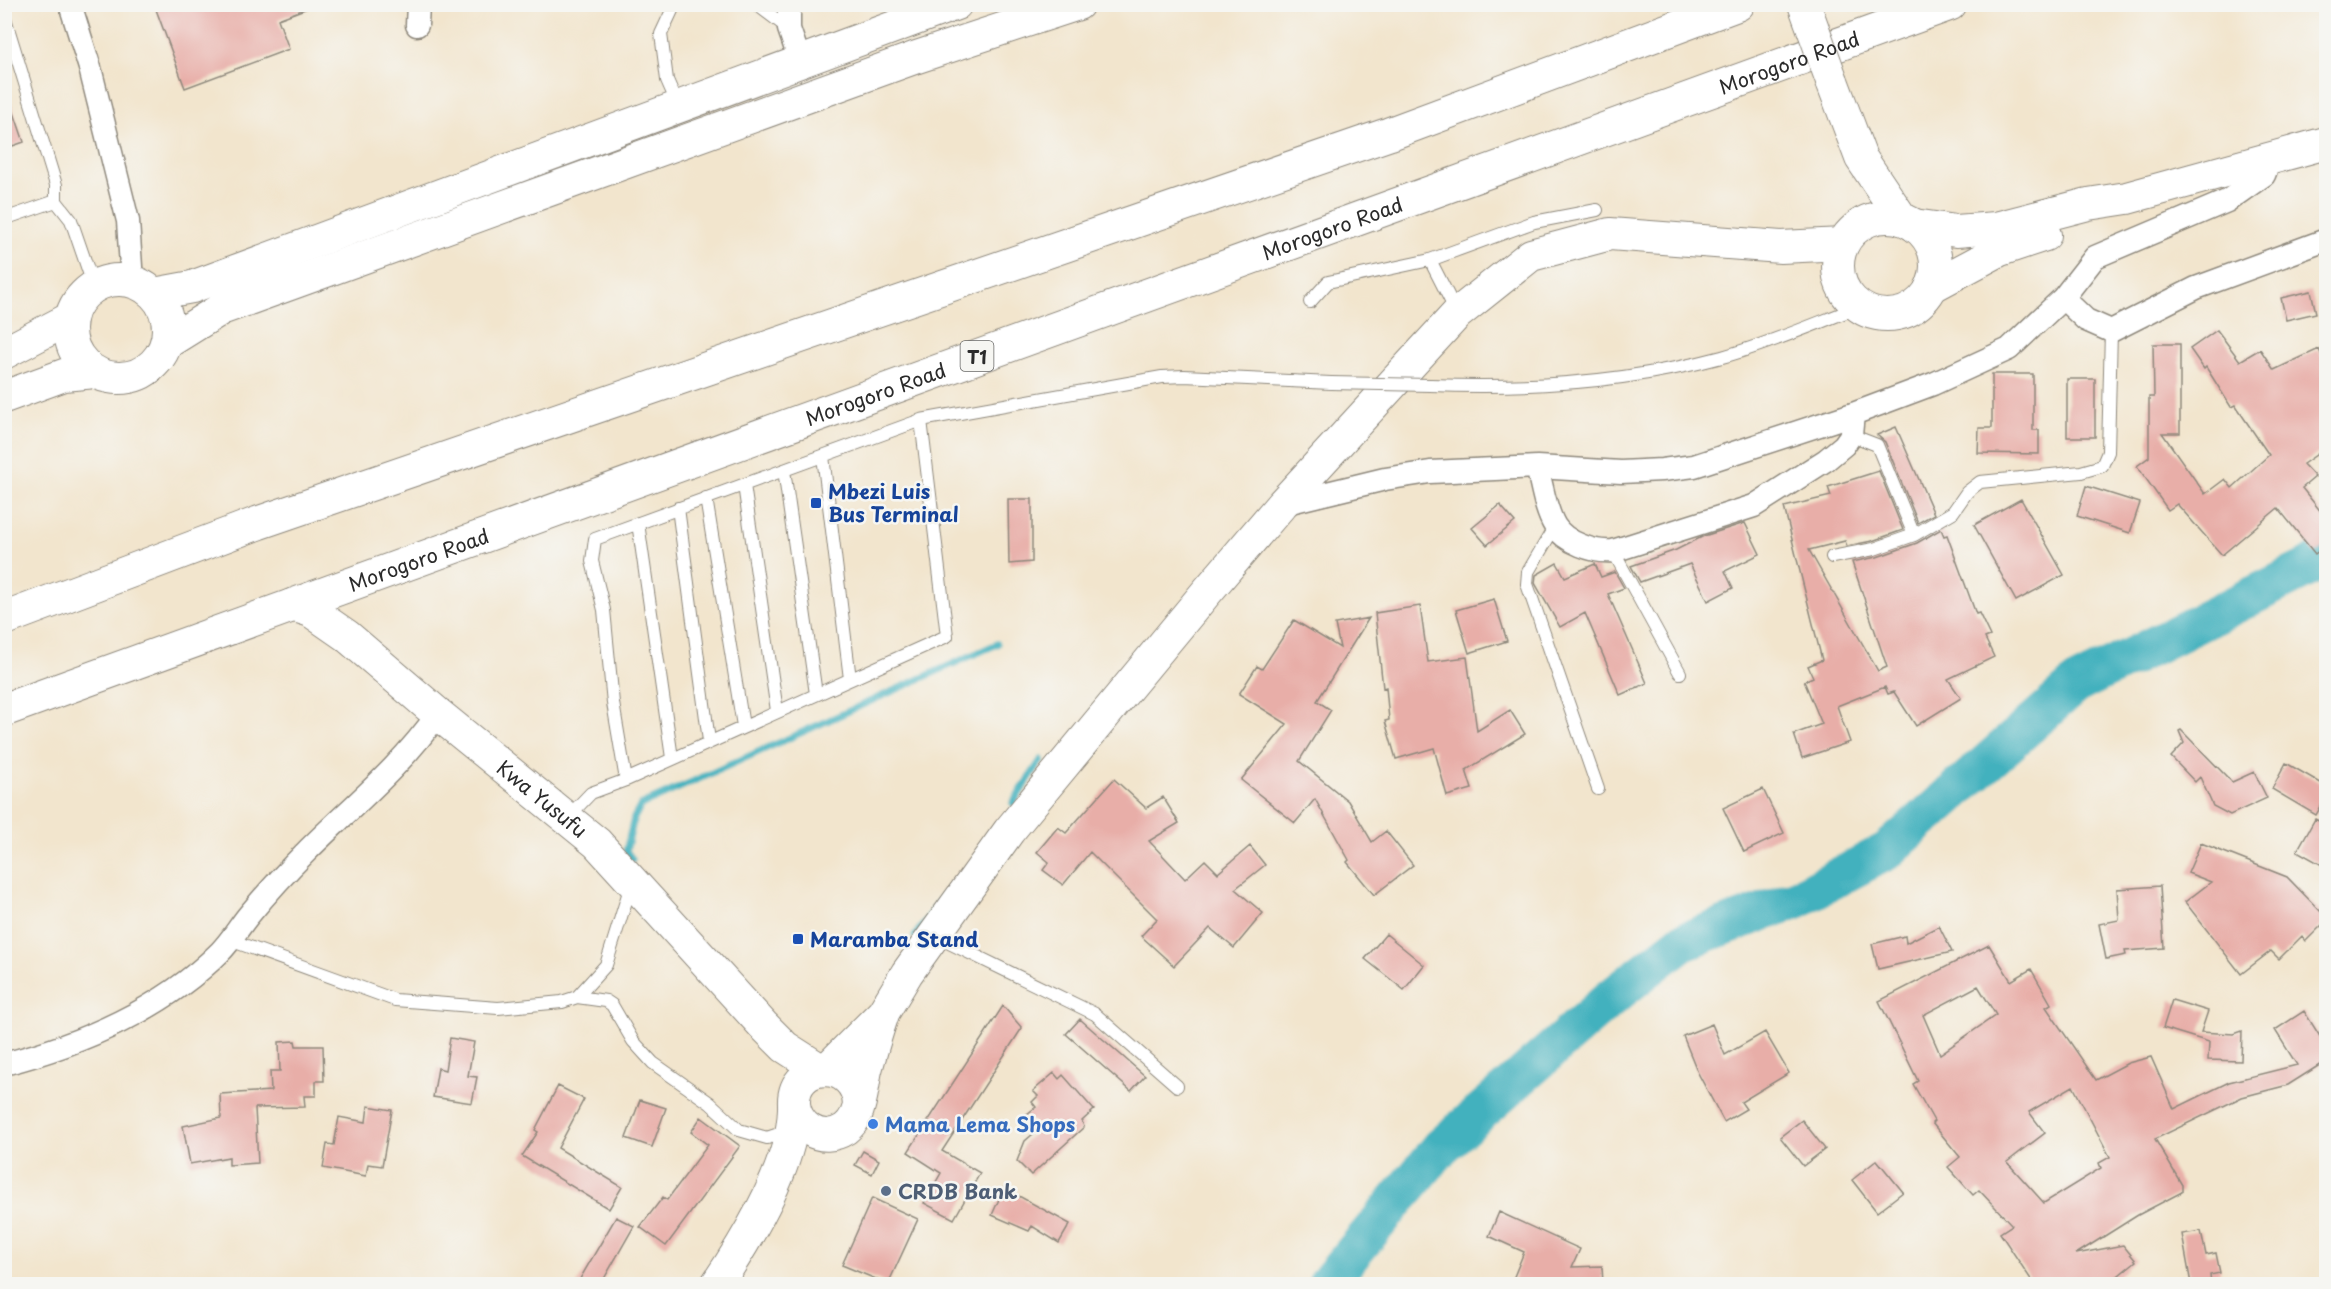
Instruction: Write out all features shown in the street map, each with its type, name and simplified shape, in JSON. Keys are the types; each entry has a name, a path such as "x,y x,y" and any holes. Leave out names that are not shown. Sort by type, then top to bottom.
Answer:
{"highway":[{"path":"4,619 258,523 1389,134 1738,4"},
{"name":"Morogoro Road","path":"4,710 1950,4"}],"street":[{"path":"70,4 90,68 143,288 167,316 168,342"},
{"path":"789,4 789,29 800,60"},
{"path":"95,372 81,360 72,343 71,318 76,305 94,287 119,280 143,288 192,287 956,4"},
{"path":"4,397 64,375 95,372 120,379 133,377 155,364 168,342 221,309 914,58 1078,4"},
{"path":"1804,4 1861,158 1908,222 1925,234 1936,260 1932,287"},
{"path":"883,1013 853,1121 840,1132 832,1135 815,1133 801,1123 794,1112 802,1081 823,1070 883,1013 934,935 1009,831 1282,504 1458,314 1531,255 1610,234 1781,247 1846,239 1874,218 1956,231 1996,228 2088,204 2127,198 2326,143"},
{"path":"1282,504 1400,476 1537,467 1621,472 1694,466 1852,425 2009,349 2063,298 2095,257 2227,201 2264,175 2271,157"},
{"path":"1861,158 1858,205 1838,272 1845,291 1859,307 1872,313 1900,314 1913,308 1932,287 2000,250 2094,218 2127,198"},
{"path":"2063,298 2086,320 2111,331 2196,288 2326,240"},
{"path":"4,353 71,318"},
{"path":"1537,467 1555,526 1587,548 1600,552 1612,551 1754,506 1826,460 1852,425"},
{"name":"Kwa Yusufu","path":"292,605 311,611 347,636 438,714 597,843 763,1025 785,1047 823,1070"},
{"path":"4,1064 126,1021 192,979 230,940 275,883 333,825 386,778 415,747 438,714"},
{"name":"Kwa Yusufu","path":"714,1280 759,1212 783,1164 794,1112 787,1063 763,1025"},
{"path":"823,1070 838,1072 851,1081 856,1089 859,1105"},
{"name":"Kwa Yusufu","path":"759,1212 801,1166 840,1132"}],"lane":[{"path":"675,4 661,34 667,80 678,106"},
{"path":"756,4 789,29"},
{"path":"4,15 11,53 56,185 56,201 71,220 94,287"},
{"path":"4,219 56,201"},
{"path":"1310,302 1328,282 1430,260 1534,222 1597,210"},
{"path":"1430,260 1458,314"},
{"path":"626,780 613,703 604,610 592,561 595,539 921,420 1184,376 1497,388 1611,379 1723,357 1859,307"},
{"path":"1832,557 1874,549 1914,535 1953,512 1967,492 1980,482 2020,480 2081,472 2102,466 2108,452 2111,331"},
{"path":"567,819 591,793 626,780 947,636 921,420"},
{"path":"1852,425 1877,445 1914,535"},
{"path":"823,456 850,679"},
{"path":"784,470 816,694"},
{"path":"744,485 777,711"},
{"path":"706,498 743,726"},
{"path":"678,508 709,741"},
{"path":"638,523 672,758"},
{"path":"1555,526 1528,572 1527,584 1598,789"},
{"path":"1612,551 1680,673"},
{"path":"577,997 606,965 632,881"},
{"path":"934,935 1095,1014 1177,1086"},
{"path":"230,940 395,1000 498,1008 562,1002 577,997 606,1001 612,1005 633,1041 653,1063 710,1103 739,1130 767,1138 794,1112"}],"building":[{"path":"154,4 313,4 313,6 278,19 289,49 185,88"},
{"path":"4,95 8,95 24,142 4,149"},
{"path":"2311,291 2316,313 2286,320 2281,298"},
{"path":"2217,330 2240,361 2260,349 2274,370 2319,349 2326,366 2326,448 2303,464 2315,477 2302,488 2326,518 2326,545 2315,554 2278,508 2222,555 2177,504 2168,510 2137,466 2149,457 2149,397 2154,397 2153,344 2180,344 2180,433 2162,433 2205,494 2225,479 2232,488 2269,455 2235,405 2231,407 2206,367 2204,369 2190,349"},
{"path":"1992,374 2033,374 2033,430 2039,430 2039,454 1978,453 1979,428 1992,428"},
{"path":"2067,379 2095,379 2095,437 2067,437"},
{"path":"1896,427 1934,514 1918,523 1885,442 1877,435"},
{"path":"1879,471 1903,530 1872,541 1847,546 1845,541 1809,550 1878,671 1887,667 1852,562 1877,557 1917,543 1941,529 1944,536 1947,535 1976,614 1979,613 1990,636 1985,638 1994,657 1948,679 1961,698 1916,726 1894,692 1888,694 1885,687 1837,706 1850,742 1802,758 1794,734 1822,724 1804,681 1813,677 1808,666 1822,660 1784,507 1831,496 1828,487"},
{"path":"2086,486 2140,503 2130,533 2077,516"},
{"path":"1008,499 1032,499 1032,562 1009,564"},
{"path":"2021,499 2064,575 2016,601 1974,525"},
{"path":"1500,505 1515,522 1487,545 1472,528"},
{"path":"1745,523 1760,554 1725,571 1733,588 1708,601 1690,564 1640,582 1631,566 1676,550 1704,536"},
{"path":"1557,563 1565,577 1595,564 1601,577 1615,572 1624,588 1608,594 1647,683 1620,695 1585,613 1560,627 1535,583 1536,575"},
{"path":"1494,599 1507,641 1469,653 1456,610"},
{"path":"1420,606 1428,662 1467,657 1477,731 1510,710 1525,734 1466,770 1472,789 1447,796 1434,748 1396,759 1385,721 1389,720 1386,687 1383,688 1375,613"},
{"path":"1369,618 1317,701 1331,710 1299,761 1348,801 1372,842 1386,831 1413,865 1374,895 1347,862 1349,860 1315,799 1295,823 1241,780 1287,724 1239,694 1257,666 1262,669 1294,620 1340,648 1335,624"},
{"path":"2181,730 2232,782 2254,772 2267,798 2230,815 2213,806 2200,777 2195,782 2171,757 2184,743 2179,731"},
{"path":"2286,763 2326,786 2326,797 2316,815 2272,789"},
{"path":"1114,779 1146,808 1163,797 1179,823 1149,841 1185,879 1205,860 1218,873 1250,846 1265,865 1235,889 1263,913 1234,948 1210,928 1174,966 1141,936 1157,919 1090,852 1063,885 1043,870 1049,862 1037,852 1058,827 1066,833"},
{"path":"1763,789 1784,833 1744,852 1723,808"},
{"path":"2315,819 2326,825 2326,856 2322,865 2297,851"},
{"path":"2201,843 2287,877 2326,917 2326,921 2306,941 2302,936 2279,959 2271,951 2241,974 2185,902 2211,882 2188,873"},
{"path":"2160,886 2164,948 2125,951 2126,955 2106,959 2099,924 2119,920 2117,889"},
{"path":"1939,926 1952,952 1878,969 1872,944 1905,936 1906,943"},
{"path":"1386,934 1424,965 1404,990 1365,959"},
{"path":"1989,945 2011,981 2031,969 2051,1004 2046,1007 2096,1080 2128,1063 2151,1057 2174,1109 2229,1082 2297,1065 2275,1030 2304,1011 2326,1046 2326,1061 2288,1085 2242,1097 2155,1139 2182,1185 2182,1192 2138,1215 2076,1254 2123,1245 2136,1261 2108,1284 2034,1284 2000,1233 2012,1225 1979,1190 1973,1195 1948,1167 1960,1157 1932,1123 1934,1121 1913,1084 1918,1081 1879,1001","holes":["1978,986 1996,1015 1940,1054 1923,1015","2073,1086 2110,1157 2099,1163 2101,1168 2044,1203 2007,1162 2045,1133 2029,1112"]},
{"path":"2172,1000 2208,1011 2201,1032 2234,1034 2242,1031 2241,1061 2208,1060 2209,1042 2163,1028"},
{"path":"1003,1006 1022,1028 942,1151 980,1173 954,1219 924,1203 941,1173 908,1152"},
{"path":"1080,1019 1145,1076 1131,1091 1066,1034"},
{"path":"1712,1024 1725,1055 1765,1032 1789,1073 1741,1102 1746,1109 1724,1122 1698,1073 1683,1036"},
{"path":"450,1038 474,1042 468,1076 477,1077 472,1103 433,1097 438,1068 445,1070"},
{"path":"295,1041 296,1046 323,1046 324,1081 316,1081 316,1096 304,1096 305,1107 255,1108 258,1163 229,1165 229,1157 190,1164 183,1126 221,1118 220,1094 271,1091 270,1071 280,1071 279,1042"},
{"path":"1054,1073 1059,1079 1063,1075 1094,1110 1082,1121 1084,1127 1031,1175 1017,1161 1025,1141 1033,1134 1030,1130 1034,1122 1023,1117 1036,1107 1032,1102 1038,1096 1033,1091"},
{"path":"558,1086 584,1099 558,1148 622,1187 609,1209 522,1156 538,1132 535,1130"},
{"path":"640,1100 666,1108 652,1147 626,1138"},
{"path":"368,1106 392,1110 382,1166 368,1164 366,1176 323,1168 327,1144 334,1145 339,1117 366,1122"},
{"path":"701,1117 740,1146 666,1246 640,1227 663,1197 667,1200 708,1145 691,1132"},
{"path":"1802,1120 1825,1149 1803,1166 1780,1137"},
{"path":"863,1151 879,1160 872,1174 855,1165"},
{"path":"1877,1160 1903,1192 1877,1212 1852,1180"},
{"path":"1004,1188 1070,1224 1059,1243 1032,1226 1029,1231 992,1215"},
{"path":"872,1198 918,1219 888,1284 842,1265"},
{"path":"1499,1212 1580,1249 1572,1267 1602,1266 1603,1284 1511,1284 1524,1252 1489,1236"},
{"path":"616,1217 634,1226 601,1284 577,1284"},
{"path":"2201,1231 2206,1255 2216,1253 2220,1273 2210,1275 2211,1284 2191,1284 2182,1234"}],"waterway":[{"path":"1327,1284 1441,1147 1612,997 1682,942 1795,900 1887,851 2075,685 2308,568 2326,556"},
{"path":"632,859 626,851 634,818 641,805 997,644"},
{"path":"1013,803 1041,760"},
{"path":"915,936 944,896"}],"place":[{"name":"Mbezi Luis Bus Terminal","path":"816,503"},
{"name":"Maramba Stand","path":"798,939"},
{"name":"Mama Lema Shops","path":"873,1124"},
{"name":"CRDB Bank","path":"886,1191"}]}
